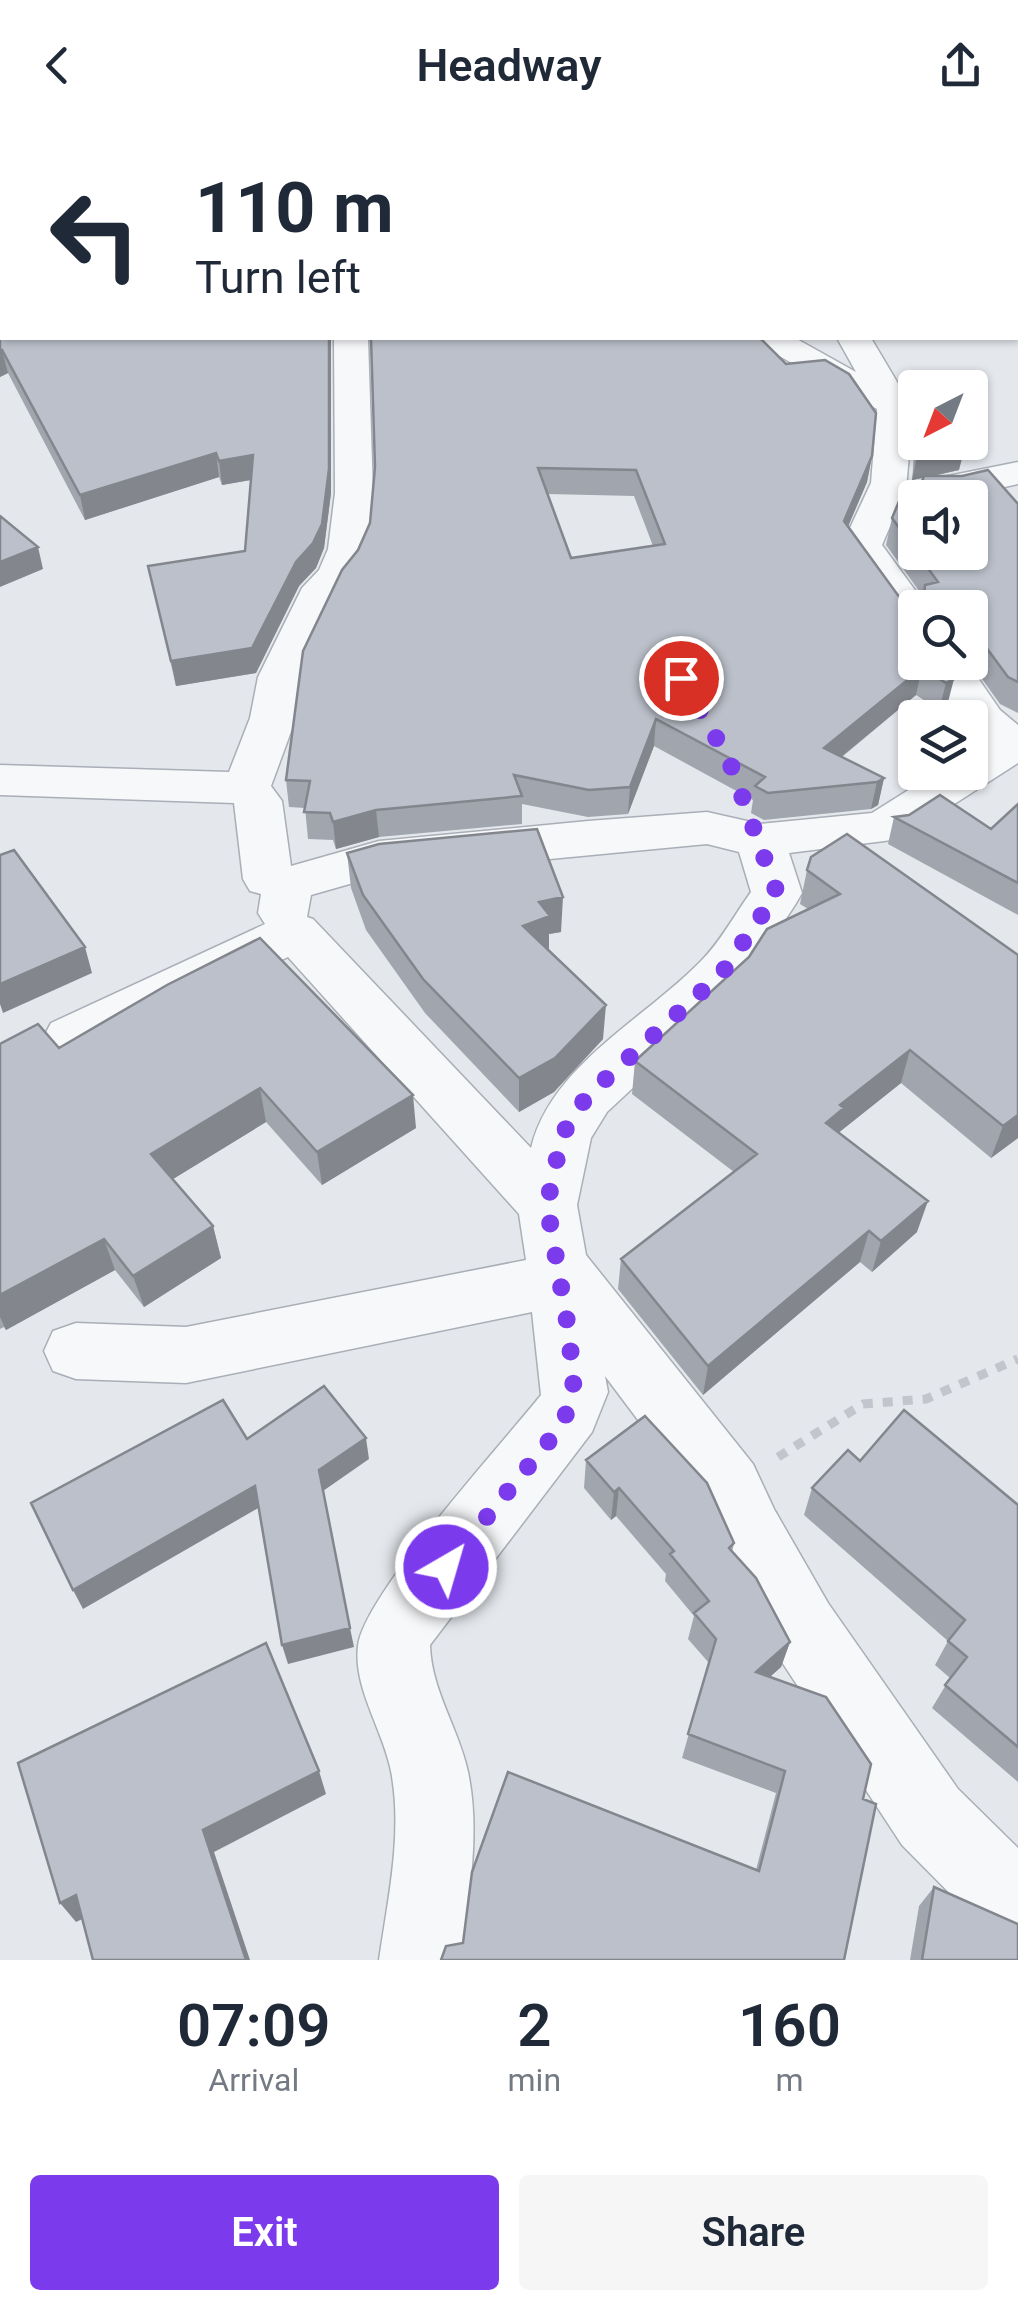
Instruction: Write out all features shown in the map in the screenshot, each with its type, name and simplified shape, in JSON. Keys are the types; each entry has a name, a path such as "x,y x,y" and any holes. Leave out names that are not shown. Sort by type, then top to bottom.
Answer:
{"street":[{"path":"247,788 273,718 280,677 293,646 323,588 337,575 348,549 354,494 351,340"},
{"path":"775,340 895,408"},
{"path":"855,340 895,408 890,483 862,545 898,595"},
{"path":"881,502 1018,473"},
{"path":"70,1038 379,858 707,828 760,840 883,828 1017,744 992,730 978,716 958,680"},
{"path":"0,780 247,788 258,801 268,879 554,1250 729,1487 802,1628 930,1817 1018,1904"},
{"path":"420,1960 432,1854 433,1802 430,1771 398,1670 394,1643 414,1608 570,1411 574,1392 569,1333 554,1250 562,1135 587,1096 722,973 777,893 760,840"},
{"path":"76,1351 186,1354 554,1250"}],"path":[{"path":"729,1487 863,1404 926,1398 1018,1358"}],"building":[{"path":"0,340 329,340 329,469 322,524 313,543 296,562 252,648 171,661 148,566 245,551 253,455 219,461 216,453 80,495 0,351"},
{"path":"371,340 762,340 786,364 825,360 849,374 876,413 872,456 844,521 898,595 898,680 907,680 824,748 884,778 877,782 768,793 755,786 765,777 656,719 630,787 589,790 514,775 522,796 376,810 333,822 330,813 304,812 310,781 286,780 303,651 342,570 358,550 370,523 375,467","holes":["538,468 636,470 665,544 571,558"]},
{"path":"988,470 1018,504 1018,682 1008,677 988,650 988,590 925,590 925,585 938,582 929,570 988,570 988,480 922,480 924,476 962,476"},
{"path":"898,504 898,526 892,518"},
{"path":"0,516 38,547 0,562"},
{"path":"940,795 991,829 1018,804 1018,883 894,817 909,815"},
{"path":"537,829 563,897 539,902 550,916 523,926 606,1005 555,1058 519,1078 423,979 363,895 347,853 379,844"},
{"path":"847,834 1018,955 1018,1115 1003,1126 910,1050 840,1105 844,1108 826,1123 928,1201 881,1241 869,1231 708,1366 621,1259 757,1154 635,1061 749,957 767,929 840,894 807,870 811,857"},
{"path":"14,850 85,947 0,984 0,855"},
{"path":"260,938 413,1095 317,1152 260,1088 151,1154 213,1226 133,1276 104,1239 0,1295 0,1044 38,1024 59,1048 167,985"},
{"path":"324,1386 366,1438 319,1470 350,1628 282,1645 255,1486 73,1590 31,1503 223,1400 247,1439"},
{"path":"904,1410 1018,1505 1018,1747 945,1685 967,1657 948,1641 965,1620 812,1488 848,1450 860,1461"},
{"path":"645,1416 707,1483 734,1543 729,1548 756,1578 790,1642 756,1672 826,1697 871,1764 863,1799 876,1804 844,1960 441,1960 446,1946 463,1943 472,1872 508,1772 759,1871 785,1771 688,1734 716,1639 694,1613 709,1601 670,1554 674,1551 619,1488 614,1492 586,1460"},
{"path":"266,1643 319,1771 203,1830 246,1960 93,1960 76,1895 60,1903 18,1763"},
{"path":"934,1887 1018,1924 1018,1960 922,1960"}],"route":[{"path":"446,1567 562,1425 573,1400 569,1333 547,1205 562,1135 587,1096 622,1060 722,973 777,893 729,760 681,678"}]}
